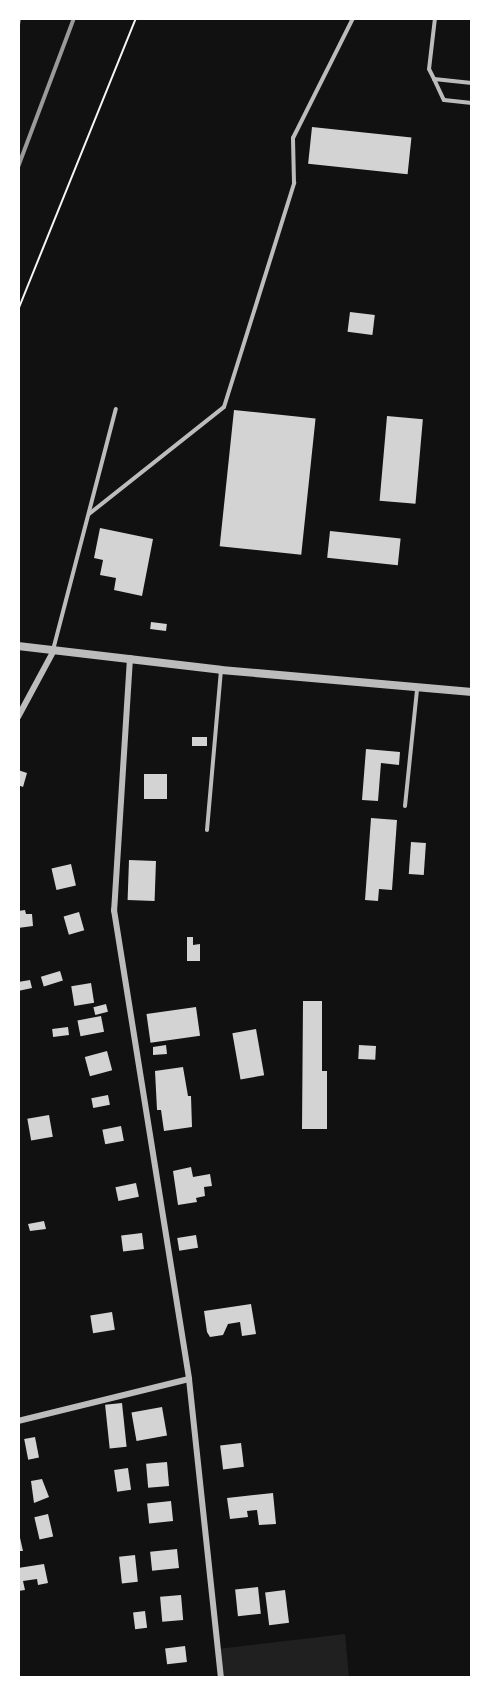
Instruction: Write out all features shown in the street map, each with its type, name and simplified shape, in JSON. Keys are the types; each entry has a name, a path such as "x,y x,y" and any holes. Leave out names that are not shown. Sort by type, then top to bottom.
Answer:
{"street":[{"path":"18,646 52,652 130,658 221,670 417,689 472,692"},
{"path":"18,717 52,652"},
{"path":"130,658 114,910 189,1379 221,1678"},
{"path":"18,1421 189,1379"}],"lane":[{"path":"88,514 224,407 294,183 293,138 353,18"},
{"path":"435,18 429,69 444,100 472,104"},
{"path":"434,79 472,83"},
{"path":"52,652 116,410"},
{"path":"207,830 221,670"},
{"path":"405,806 417,689"}],"path":[{"path":"18,310 136,18"}],"shaded area":[{"path":"345,1634 349,1678 221,1678 218,1649"}],"building":[{"path":"312,127 411,137 408,174 308,164"},
{"path":"350,312 375,315 372,335 348,332"},
{"path":"234,410 316,419 301,555 220,546"},
{"path":"387,416 423,419 415,504 380,501"},
{"path":"100,528 153,539 142,596 114,590 116,578 100,575 103,560 94,558"},
{"path":"330,531 401,538 398,565 327,558"},
{"path":"151,622 167,624 166,631 150,629"},
{"path":"192,737 207,737 207,746 192,746"},
{"path":"366,749 400,752 399,765 381,763 378,801 362,800"},
{"path":"18,770 27,773 23,787 18,785"},
{"path":"144,774 167,774 167,799 144,799"},
{"path":"371,818 397,820 392,890 379,889 378,901 365,900"},
{"path":"411,842 426,843 424,875 409,874"},
{"path":"129,860 156,861 155,901 128,900"},
{"path":"71,864 76,885 56,890 52,868"},
{"path":"25,910 26,914 32,914 33,926 18,928 18,911"},
{"path":"79,912 84,930 69,935 64,916"},
{"path":"187,937 193,937 193,945 200,944 200,961 187,961"},
{"path":"60,971 63,981 44,986 41,977"},
{"path":"30,980 32,988 18,991 18,982"},
{"path":"91,983 94,1003 74,1006 71,986"},
{"path":"303,1001 322,1001 322,1071 327,1071 327,1129 302,1129"},
{"path":"106,1004 108,1012 95,1015 93,1007"},
{"path":"196,1007 200,1036 151,1043 146,1014"},
{"path":"101,1016 104,1032 80,1036 77,1021"},
{"path":"68,1027 69,1035 53,1037 52,1029"},
{"path":"256,1029 264,1075 241,1079 232,1033"},
{"path":"166,1045 167,1054 153,1055 153,1047"},
{"path":"359,1045 376,1046 375,1060 358,1059"},
{"path":"107,1051 112,1070 90,1076 85,1057"},
{"path":"183,1067 188,1096 191,1096 192,1127 164,1131 161,1110 157,1110 155,1071"},
{"path":"108,1095 110,1105 93,1108 91,1098"},
{"path":"49,1115 53,1137 31,1140 27,1119"},
{"path":"121,1126 124,1141 105,1144 102,1130"},
{"path":"191,1167 193,1177 210,1174 212,1186 204,1187 205,1196 196,1198 197,1202 178,1205 173,1171"},
{"path":"136,1183 139,1197 118,1201 115,1187"},
{"path":"44,1221 46,1229 30,1231 28,1224"},
{"path":"142,1233 144,1249 123,1251 121,1236"},
{"path":"196,1235 198,1248 179,1251 177,1238"},
{"path":"251,1304 256,1334 242,1336 240,1322 228,1324 223,1335 210,1337 204,1311"},
{"path":"112,1312 115,1330 93,1333 90,1315"},
{"path":"122,1403 127,1447 110,1449 105,1405"},
{"path":"162,1407 167,1436 137,1441 131,1412"},
{"path":"35,1437 39,1458 28,1460 24,1439"},
{"path":"241,1443 244,1467 223,1469 220,1446"},
{"path":"167,1462 169,1486 148,1488 146,1464"},
{"path":"128,1468 131,1490 117,1492 114,1470"},
{"path":"42,1479 49,1497 34,1503 31,1481"},
{"path":"273,1493 276,1524 259,1525 257,1510 247,1511 248,1517 230,1519 227,1498"},
{"path":"171,1501 173,1521 149,1523 147,1504"},
{"path":"48,1514 53,1536 40,1540 34,1517"},
{"path":"18,1529 23,1551 18,1551"},
{"path":"177,1549 179,1568 152,1571 150,1552"},
{"path":"135,1555 138,1582 122,1584 119,1557"},
{"path":"44,1564 48,1583 38,1585 37,1579 23,1581 25,1590 18,1591 18,1568"},
{"path":"258,1587 261,1614 238,1616 235,1589"},
{"path":"285,1590 289,1623 269,1625 265,1592"},
{"path":"181,1595 183,1620 162,1622 160,1597"},
{"path":"145,1611 147,1628 135,1629 133,1612"},
{"path":"185,1646 187,1662 167,1664 165,1648"}],"railway":[{"path":"18,25 19,18"},
{"path":"18,167 74,18"}]}
